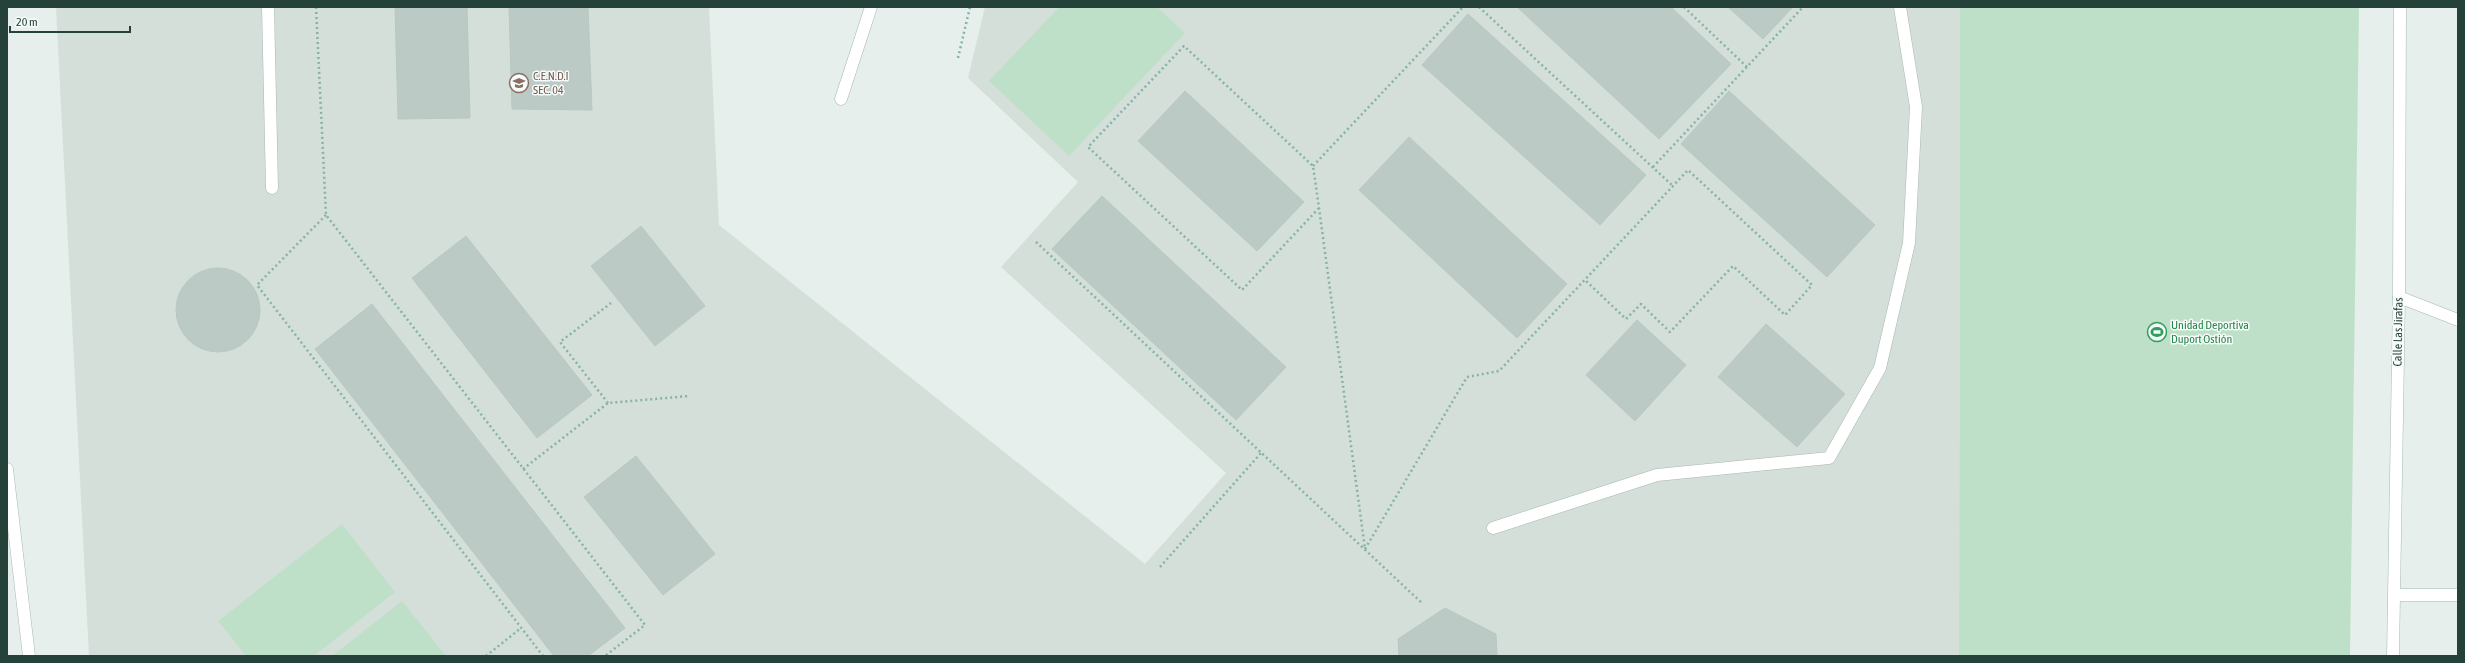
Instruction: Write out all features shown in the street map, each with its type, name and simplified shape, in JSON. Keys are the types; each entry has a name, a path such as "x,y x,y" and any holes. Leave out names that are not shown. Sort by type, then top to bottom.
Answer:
{"main road":[{"path":"268,7 272,188"},
{"path":"841,99 871,7"},
{"path":"1493,528 1657,475 1829,458 1880,368 1909,243 1916,107 1900,7"},
{"name":"Calle Las Jirafas","path":"2394,656 2399,297 2400,7"},
{"path":"2399,297 2458,320"},
{"path":"7,469 29,656"},
{"path":"2394,595 2458,595"}],"path":[{"path":"316,7 326,215 645,625 605,656"},
{"path":"958,58 970,7"},
{"path":"1313,166 1463,7"},
{"path":"1479,7 1673,186"},
{"path":"1684,7 1747,67"},
{"path":"1652,167 1803,7"},
{"path":"1319,208 1242,290 1088,147 1184,46 1313,166 1319,208 1365,549"},
{"path":"1365,549 1467,376 1499,371 1688,170 1812,285 1785,315 1732,266 1670,332 1641,304 1626,319 1585,280"},
{"path":"326,215 257,285 543,656"},
{"path":"1036,242 1424,604"},
{"path":"608,403 560,342 611,303"},
{"path":"524,469 608,403 689,396"},
{"path":"1160,567 1261,453"},
{"path":"486,656 521,628"}],"shaded area":[{"path":"56,7 709,7 719,225 1145,564 1226,473 1001,267 1078,182 968,78 985,7 1960,7 1959,656 89,656"}],"green space":[{"path":"1059,7 1157,7 1185,33 1069,156 989,81"},
{"name":"Unidad Deportiva Duport Ostión","path":"1960,7 2359,7 2350,656 1959,656"},
{"path":"342,524 395,592 314,656 246,656 218,621"},
{"path":"402,601 446,656 332,656"}],"building":[{"path":"395,7 467,7 470,118 398,119"},
{"path":"509,7 588,7 592,110 512,109"},
{"path":"1517,7 1671,7 1731,64 1659,139"},
{"path":"1728,7 1793,7 1763,39"},
{"path":"1468,14 1646,175 1600,225 1422,65"},
{"path":"1185,91 1304,202 1257,251 1138,141"},
{"path":"1729,91 1875,225 1827,277 1681,144"},
{"path":"1409,137 1567,284 1517,338 1359,190"},
{"path":"1102,196 1286,367 1236,420 1052,249"},
{"path":"641,226 705,306 655,346 591,266"},
{"path":"466,236 592,395 537,438 412,278"},
{"path":"218,268 234,271 248,280 257,294 260,310 257,326 248,340 234,349 218,352 202,349 188,340 179,326 176,310 179,294 188,280 202,271"},
{"path":"372,304 625,628 588,656 554,656 315,349"},
{"path":"1637,320 1686,365 1635,421 1586,375"},
{"path":"1766,324 1845,394 1797,447 1718,377"},
{"path":"636,456 715,554 663,595 584,497"},
{"path":"1445,608 1496,634 1497,656 1399,656 1398,639"}],"place":[{"name":"C.E.N.D.I SEC. 04","path":"519,83"},
{"name":"Unidad Deportiva Duport Ostión","path":"2157,332"}]}
